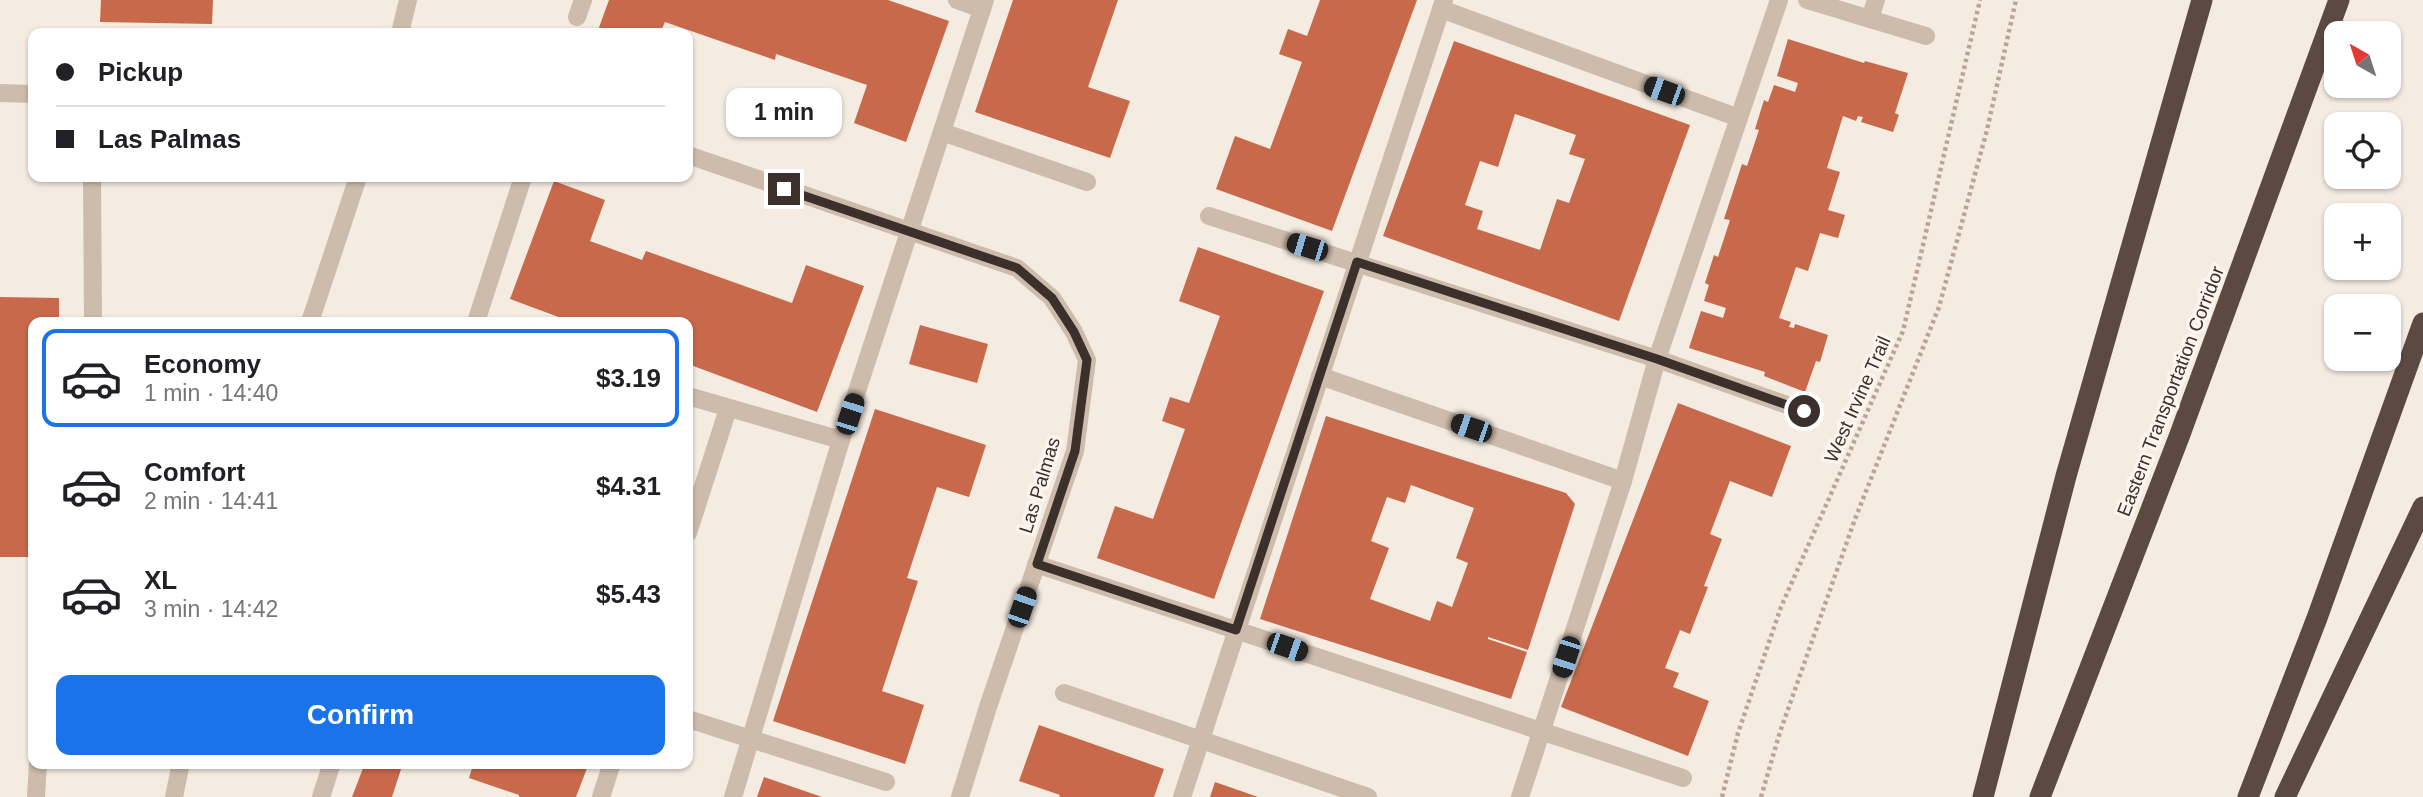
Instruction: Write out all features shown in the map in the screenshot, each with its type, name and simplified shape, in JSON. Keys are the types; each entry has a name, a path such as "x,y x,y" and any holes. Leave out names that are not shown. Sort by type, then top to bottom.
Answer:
{"highway":[{"path":"1983,797 2066,476 2202,0"},
{"name":"Eastern Transportation Corridor","path":"2039,797 2179,437 2339,0"},
{"path":"2248,797 2423,323"},
{"path":"2285,797 2423,507"}],"street":[{"path":"401,28 408,0"},
{"path":"733,797 841,440 983,4 957,0"},
{"path":"1520,797 1623,481 1657,359 1779,0"},
{"path":"1807,0 1926,36"},
{"path":"1870,19 1875,0"},
{"path":"1182,797 1442,4 1739,118"},
{"path":"0,93 28,94"},
{"path":"942,132 1087,182"},
{"name":"Las Palmas","path":"693,157 1017,268 1052,298 1074,332 1087,360 1075,451 960,797"},
{"path":"92,182 93,317"},
{"path":"312,317 356,182"},
{"path":"478,317 521,182"},
{"path":"1209,216 1657,359 1804,411"},
{"path":"1320,376 1623,481"},
{"path":"693,398 841,440"},
{"path":"693,518 728,409"},
{"path":"1037,564 1683,778"},
{"path":"1064,693 1368,797"},
{"path":"693,721 886,782"},
{"path":"36,797 38,769"},
{"path":"174,797 180,769"},
{"path":"321,797 330,769"},
{"path":"601,797 610,769"}],"path":[{"name":"West Irvine Trail","path":"1722,797 1738,733 1781,607 1903,331 1980,0"},
{"path":"1761,797 1780,732 1855,519 1938,307 1987,130 2016,0"}],"building":[{"path":"101,0 213,0 212,24 100,22"},
{"path":"609,0 888,0 949,21 906,142 854,123 867,85 776,54 775,60 693,32 693,28 682,28 665,22 662,28 599,28"},
{"path":"1013,0 1118,0 1088,87 1130,101 1110,158 975,112"},
{"path":"1320,0 1417,0 1332,231 1216,189 1235,136 1270,149 1302,62 1279,54 1288,29 1307,36"},
{"path":"1788,39 1864,63 1865,61 1908,73 1895,113 1899,115 1893,132 1861,122 1863,117 1858,116 1856,121 1843,116 1827,168 1840,172 1828,210 1845,215 1838,238 1820,233 1808,271 1796,267 1779,318 1791,322 1789,327 1794,328 1795,324 1828,335 1820,362 1816,361 1805,392 1764,376 1765,372 1689,348 1701,311 1723,318 1726,308 1704,301 1709,285 1705,283 1714,255 1718,257 1730,220 1724,219 1742,164 1747,166 1759,130 1755,129 1764,100 1768,102 1774,85 1795,92 1798,83 1777,76"},
{"path":"1454,41 1690,125 1619,321 1383,236","holes":["1515,114 1576,135 1569,154 1585,159 1569,203 1557,199 1540,250 1477,229 1483,211 1465,205 1480,161 1498,167"]},
{"path":"554,182 605,200 590,241 642,260 646,251 792,303 806,265 864,286 817,412 693,366 693,317 559,317 510,299"},
{"path":"1198,247 1324,291 1214,599 1097,558 1115,506 1153,519 1185,429 1162,421 1170,397 1189,403 1220,316 1179,301"},
{"path":"0,297 59,298 59,317 28,317 28,557 0,557"},
{"path":"920,325 988,344 977,383 909,364"},
{"path":"1678,403 1791,446 1772,497 1730,481 1710,534 1722,539 1704,586 1708,587 1690,634 1680,630 1665,668 1679,673 1673,687 1709,701 1688,756 1561,707"},
{"path":"875,409 986,445 969,497 937,487 907,578 918,581 882,691 924,705 905,764 773,721"},
{"path":"1326,416 1566,493 1575,504 1528,650 1488,637 1527,652 1511,699 1260,619","holes":["1411,485 1474,508 1456,558 1468,563 1452,607 1437,601 1430,621 1370,599 1389,548 1371,541 1387,497 1405,503"]},
{"path":"1039,725 1164,769 1154,797 1059,797 1060,795 1019,781"},
{"path":"363,769 401,769 392,797 352,797"},
{"path":"472,769 587,769 576,797 519,797 469,778"},
{"path":"764,777 822,797 757,797"},
{"path":"1215,782 1258,797 1210,797"}],"route":[{"path":"784,189 1017,268 1052,298 1074,332 1087,360 1075,451 1037,564 1236,630 1357,262 1657,359 1804,411"}]}
